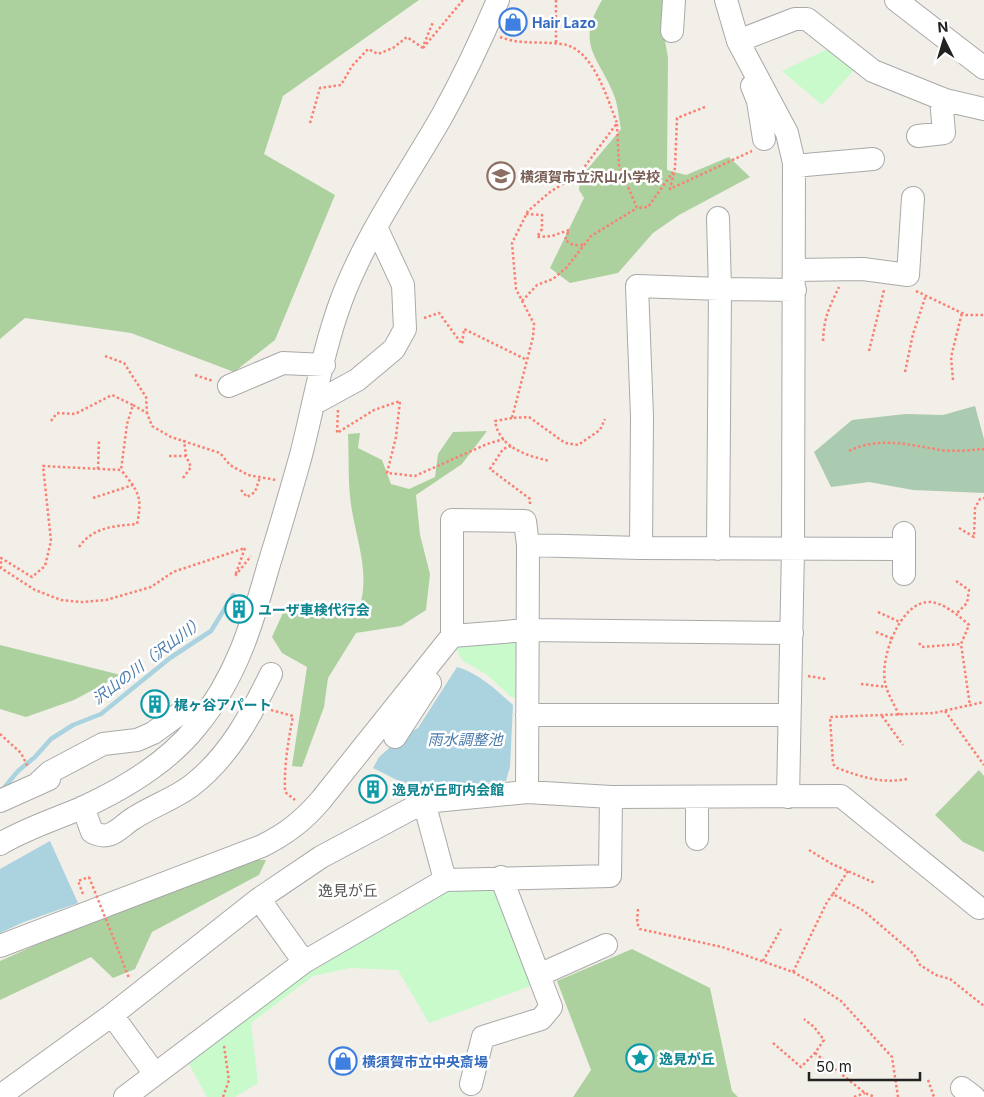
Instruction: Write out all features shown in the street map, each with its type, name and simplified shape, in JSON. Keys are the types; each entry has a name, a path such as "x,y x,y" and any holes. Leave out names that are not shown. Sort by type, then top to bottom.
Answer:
{"street":[{"path":"0,844 19,833 83,807 120,789 146,772 171,753 202,719 222,690 239,658 272,554 318,402 324,365 340,303 357,263 376,227 441,116 479,46 498,0"},
{"path":"672,31 674,0"},
{"path":"726,0 740,45 787,133 794,166 793,549 788,797"},
{"path":"896,0 984,68"},
{"path":"740,45 795,19 807,19 874,71 941,98 984,109"},
{"path":"740,45 741,60 758,100 764,138"},
{"path":"918,136 944,134 941,98"},
{"path":"794,166 873,159"},
{"path":"642,548 642,417 637,286 720,289 795,280 846,269 863,269 908,275 913,198"},
{"path":"718,218 720,289 718,549"},
{"path":"318,402 357,380 394,349 405,329 403,285 376,227"},
{"path":"229,386 282,363 324,365"},
{"path":"0,946 262,846 287,833 308,814 452,636 452,520 525,521 528,545 526,792"},
{"path":"528,545 793,549 904,541 904,574"},
{"path":"452,636 528,630 792,633"},
{"path":"395,737 445,660 437,654"},
{"path":"83,807 92,832 100,837 112,836 134,818 191,786 225,753 255,706 271,674"},
{"path":"37,784 50,772 103,744 137,740 153,733 182,712 202,719"},
{"path":"527,714 789,714"},
{"path":"0,801 63,772 130,753 146,772"},
{"path":"0,1096 112,1015 259,899 322,857 424,802 526,792 611,797 841,796 977,910"},
{"path":"125,1097 304,962 445,880 501,877 610,876 611,797"},
{"path":"697,797 697,839"},
{"path":"424,802 445,880"},
{"path":"471,1084 483,1037 541,1018 551,1007 501,877"},
{"path":"259,899 304,962"},
{"path":"539,976 606,945"},
{"path":"112,1015 155,1074"}],"path":[{"path":"423,48 463,0"},
{"path":"556,0 556,44"},
{"path":"423,48 433,22"},
{"path":"310,123 320,88 341,84 352,66 368,49 378,54 393,48 407,37 423,48"},
{"path":"502,38 538,44 564,44 583,54 601,80 617,123 619,165 637,208"},
{"path":"705,107 677,118 675,168 670,189 724,166 755,150 764,138"},
{"path":"512,418 528,360 534,324 516,289 512,243 526,214 550,192 580,173 617,123"},
{"path":"522,301 537,286 553,279 567,267 591,236 637,208 648,207 675,168"},
{"path":"526,214 542,215 542,229 537,237 552,236 569,230 564,240 573,245 585,245"},
{"path":"823,341 824,323 828,306 846,269"},
{"path":"869,351 885,286"},
{"path":"911,290 926,295 966,315 984,315"},
{"path":"905,372 913,334 926,295"},
{"path":"953,380 951,357 962,312"},
{"path":"420,319 439,313 462,344 464,329 528,360"},
{"path":"105,356 124,363 146,397 147,413 152,426 171,437 220,452 230,465 248,475 292,484"},
{"path":"51,421 57,413 75,414 112,395 147,413"},
{"path":"318,402 338,409 337,433 374,410 400,402 396,437 387,473 416,476 487,444 504,439"},
{"path":"120,470 127,424 133,405"},
{"path":"550,462 523,455 510,446 504,439 495,421 529,417 565,443 578,445 600,430 605,419"},
{"path":"184,440 186,456 191,467 184,478"},
{"path":"98,469 99,441"},
{"path":"849,450 865,443 917,445 942,450 984,449"},
{"path":"510,446 503,449 490,469 530,499 530,519 525,521"},
{"path":"169,456 186,456"},
{"path":"1,558 32,577 45,566 51,541 43,466 120,470 137,491 141,504 137,524 99,529 86,538 79,548"},
{"path":"241,490 247,498 255,492 260,477"},
{"path":"93,498 133,485"},
{"path":"959,528 974,537 975,508 980,499 984,498"},
{"path":"1,558 1,568 34,590 61,600 82,602 106,600 151,588 173,572 245,548 235,576 251,556 272,554"},
{"path":"956,582 969,590 967,603 956,614"},
{"path":"899,715 887,687 884,661 900,622 912,606 930,602 956,614 969,625 961,644 970,706"},
{"path":"878,612 900,622"},
{"path":"876,632 893,639"},
{"path":"919,643 922,647 961,644"},
{"path":"861,684 887,687"},
{"path":"907,779 893,782 875,781 837,768 833,764 830,717 882,716 945,711 984,702"},
{"path":"255,706 293,716 286,756 285,792 308,814"},
{"path":"945,711 984,765"},
{"path":"882,716 903,745"},
{"path":"0,734 21,753 37,784"},
{"path":"809,850 832,864 875,883"},
{"path":"793,972 827,902 848,870"},
{"path":"82,892 78,881 89,877 122,965 137,995"},
{"path":"833,894 864,911 914,954 920,965 936,975 950,979 984,1006"},
{"path":"638,909 636,923 640,929 722,947 763,961 793,972 841,1001 892,1057 898,1097"},
{"path":"763,961 781,929"},
{"path":"773,1043 801,1067 815,1053 824,1040 814,1027 804,1019"},
{"path":"220,1025 229,1080 223,1097"},
{"path":"815,1053 865,1093 875,1097"},
{"path":"928,1080 934,1097"},
{"path":"854,1097 865,1093"},
{"path":"860,1094 864,1097"}],"green space":[{"path":"0,0 419,0 283,96 264,154 335,195 275,340 234,372 131,333 25,318 0,339"},
{"path":"602,0 666,0 661,17 668,58 667,170 686,175 729,157 750,177 679,215 653,233 618,273 570,283 550,268 584,198 579,190 580,178 621,129 615,98 592,51 590,41 590,29"},
{"path":"832,47 857,67 822,105 782,71"},
{"path":"975,406 984,439 984,493 913,490 869,482 831,487 814,452 852,420 905,414 943,415"},
{"path":"487,431 462,464 416,495 420,535 430,574 426,610 401,626 356,633 328,678 324,707 302,767 292,766 307,667 282,653 272,637 287,604 305,604 334,616 359,608 364,580 350,496 348,434 360,433 358,448 382,460 391,484 409,489 435,477 438,454 453,432"},
{"path":"521,637 517,698 511,697 486,674 463,661 454,646"},
{"path":"0,645 121,675 74,700 26,717 0,709"},
{"path":"979,770 984,776 984,852 963,842 935,815"},
{"path":"251,860 266,860 259,875 152,932 135,969 113,978 91,957 0,1000 0,961 47,940"},
{"path":"448,886 498,888 536,984 429,1023 398,970 350,968 313,976 251,1023 258,1083 235,1097 207,1097 185,1057 290,979"},
{"path":"632,949 710,988 732,1091 738,1097 573,1097 591,1070 557,981"}],"water":[{"name":"雨水調整池","path":"457,667 473,673 513,705 510,767 506,781 426,788 405,796 401,782 373,768 379,757 404,735 418,728"},
{"path":"50,841 78,903 24,922 0,933 0,869"}],"waterway":[{"name":"沢山の川（沢山川）","path":"3,789 18,771 35,757 51,739 73,725 101,714 170,658 211,631 233,595"}],"place":[{"name":"Hair Lazo","path":"513,22"},
{"name":"横須賀市立沢山小学校","path":"501,176"},
{"name":"ユーザ車検代行会","path":"239,609"},
{"name":"梶ヶ谷アパート","path":"155,704"},
{"name":"逸見が丘町内会館","path":"373,789"},
{"name":"逸見が丘","path":"640,1058"},
{"name":"横須賀市立中央斎場","path":"343,1061"}],"district":[{"name":"逸見が丘","path":"348,890"}]}
